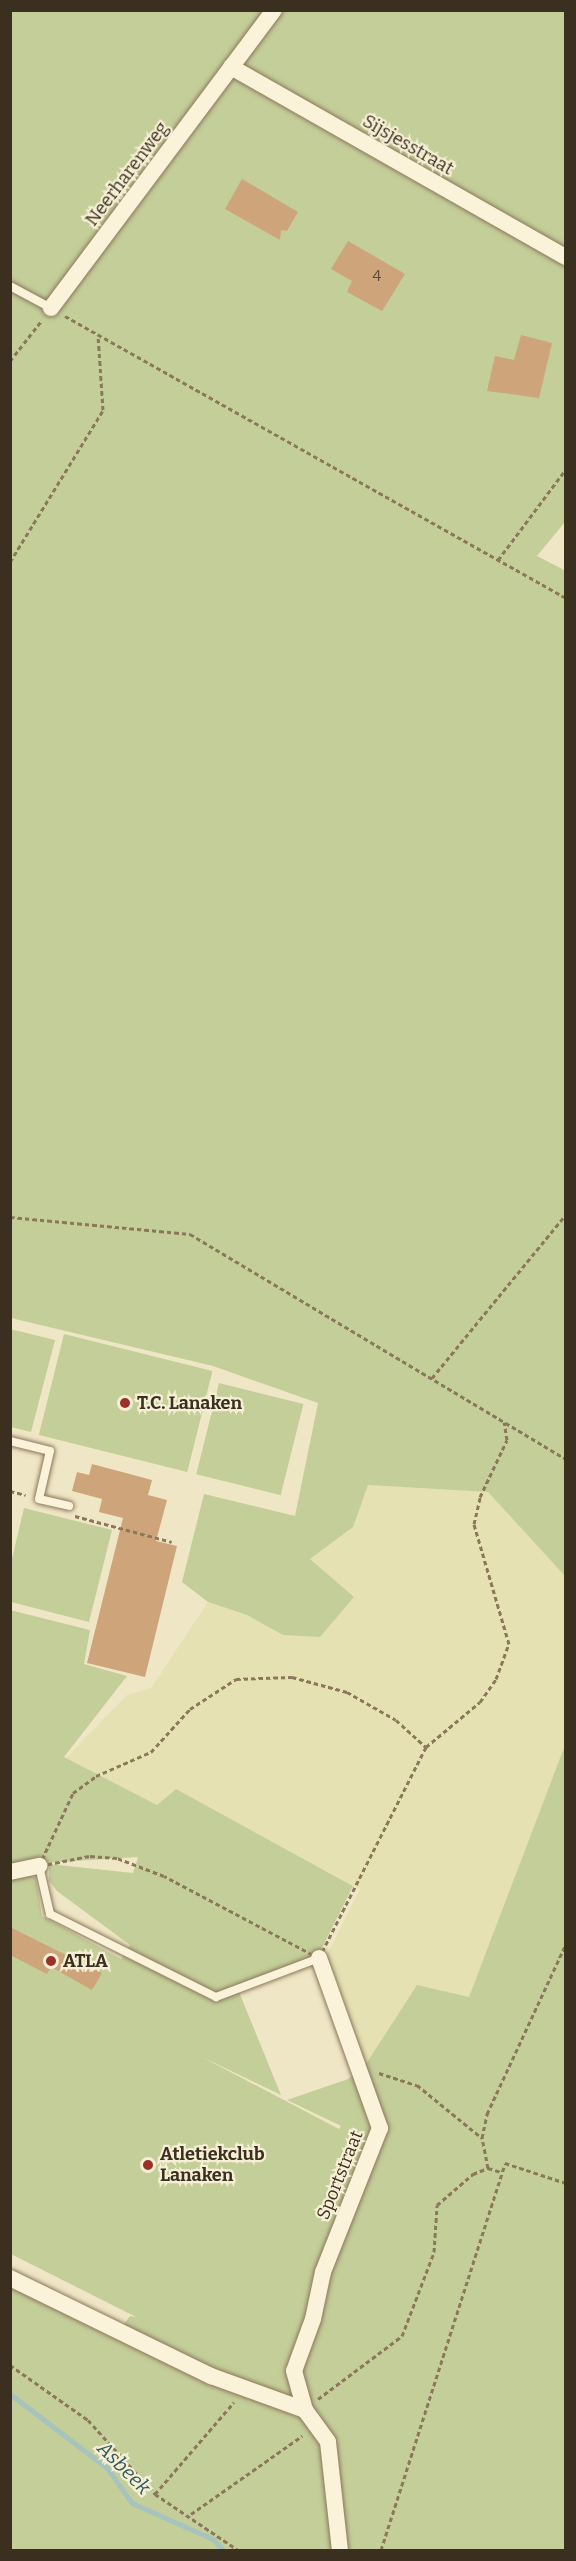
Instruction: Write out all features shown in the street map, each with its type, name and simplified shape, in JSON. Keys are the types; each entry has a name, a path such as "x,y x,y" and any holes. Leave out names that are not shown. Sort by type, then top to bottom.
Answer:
{"street":[{"name":"Neerharenweg","path":"51,308 274,10"},
{"name":"Sijsjesstraat","path":"231,67 566,257"},
{"path":"10,1872 39,1866"},
{"name":"Sportstraat","path":"319,1958 380,2128 323,2272 313,2319 294,2371 305,2410 319,2425 328,2442 340,2550"},
{"name":"Sportstraat","path":"10,2278 116,2332 245,2389 305,2410"}],"lane":[{"path":"10,286 51,308"},
{"path":"10,1442 50,1451 39,1499 69,1506"},
{"path":"39,1866 50,1914 216,1997 319,1958"}],"path":[{"path":"10,361 51,308 566,598"},
{"path":"10,562 103,410 98,334"},
{"path":"498,560 566,469"},
{"path":"432,1379 566,1214"},
{"path":"10,1217 190,1234 566,1459"},
{"path":"39,1866 89,1856 117,1858 164,1876 319,1958 426,1747 480,1702 496,1680 509,1644 474,1524 480,1497 507,1440 504,1422"},
{"path":"69,1506 67,1514 172,1542"},
{"path":"39,1866 73,1794 96,1776 151,1752 190,1709 236,1679 292,1677 347,1692 396,1720 426,1747"},
{"path":"488,2168 482,2138 487,2114 566,1944"},
{"path":"360,2068 417,2085 482,2138"},
{"path":"381,2550 501,2172 506,2163 566,2182"},
{"path":"305,2410 352,2370 402,2336 434,2252 437,2205 472,2174 488,2168 501,2172"},
{"path":"10,2365 88,2420 155,2494 190,2514 238,2550"},
{"path":"155,2494 245,2389"},
{"path":"190,2514 319,2425"}],"shaded area":[{"path":"367,1485 488,1492 565,1576 565,1745 469,1997 417,1986 364,2067 324,1961 360,1889 176,1789 157,1805 66,1758 127,1695 151,1688 208,1602 247,1615 283,1635 310,1559 353,1527"}],"green space":[{"path":"10,11 565,11 565,522 537,556 566,571 565,1576 488,1492 368,1485 353,1527 310,1559 354,1597 320,1637 283,1635 247,1615 208,1602 182,1582 204,1494 295,1516 318,1403 213,1366 11,1318"},
{"path":"10,1329 55,1340 31,1432 11,1427"},
{"name":"T.C. Lanaken","path":"64,1334 212,1371 187,1472 39,1435"},
{"path":"219,1383 303,1404 281,1495 196,1474"},
{"path":"24,1508 112,1530 89,1622 11,1602 11,1563"},
{"path":"10,1610 90,1630 84,1664 127,1676 64,1757 157,1805 176,1789 353,1886 318,1956 239,1992 281,2095 202,2057 339,2129 341,2126 287,2100 348,2079 364,2067 417,1985 469,1997 565,1745 565,2550 11,2550 11,2284 114,2338 130,2316 136,2317 11,2254 11,1878 27,1873 36,1879 42,1916 121,1959 130,1945 57,1891 49,1881 49,1864 133,1873 138,1857 11,1865"}],"building":[{"path":"242,179 298,212 287,231 281,230 280,240 225,209"},
{"path":"348,241 405,274 382,311 347,292 352,281 331,269"},
{"path":"521,335 552,343 539,398 487,391 495,356 514,360"},
{"path":"92,1464 152,1480 148,1495 167,1500 156,1541 177,1546 145,1677 87,1663 123,1518 99,1512 102,1499 72,1491 77,1472 89,1475"},
{"name":"ATLA","path":"10,1927 102,1973 92,1990 51,1967 47,1974 10,1955"}],"waterway":[{"name":"Asbeek","path":"10,2394 107,2468 132,2503 213,2539 223,2550"}],"place":[{"name":"T.C. Lanaken","path":"125,1403"},
{"name":"ATLA","path":"51,1961"},
{"name":"Atletiekclub Lanaken","path":"148,2165"}]}
